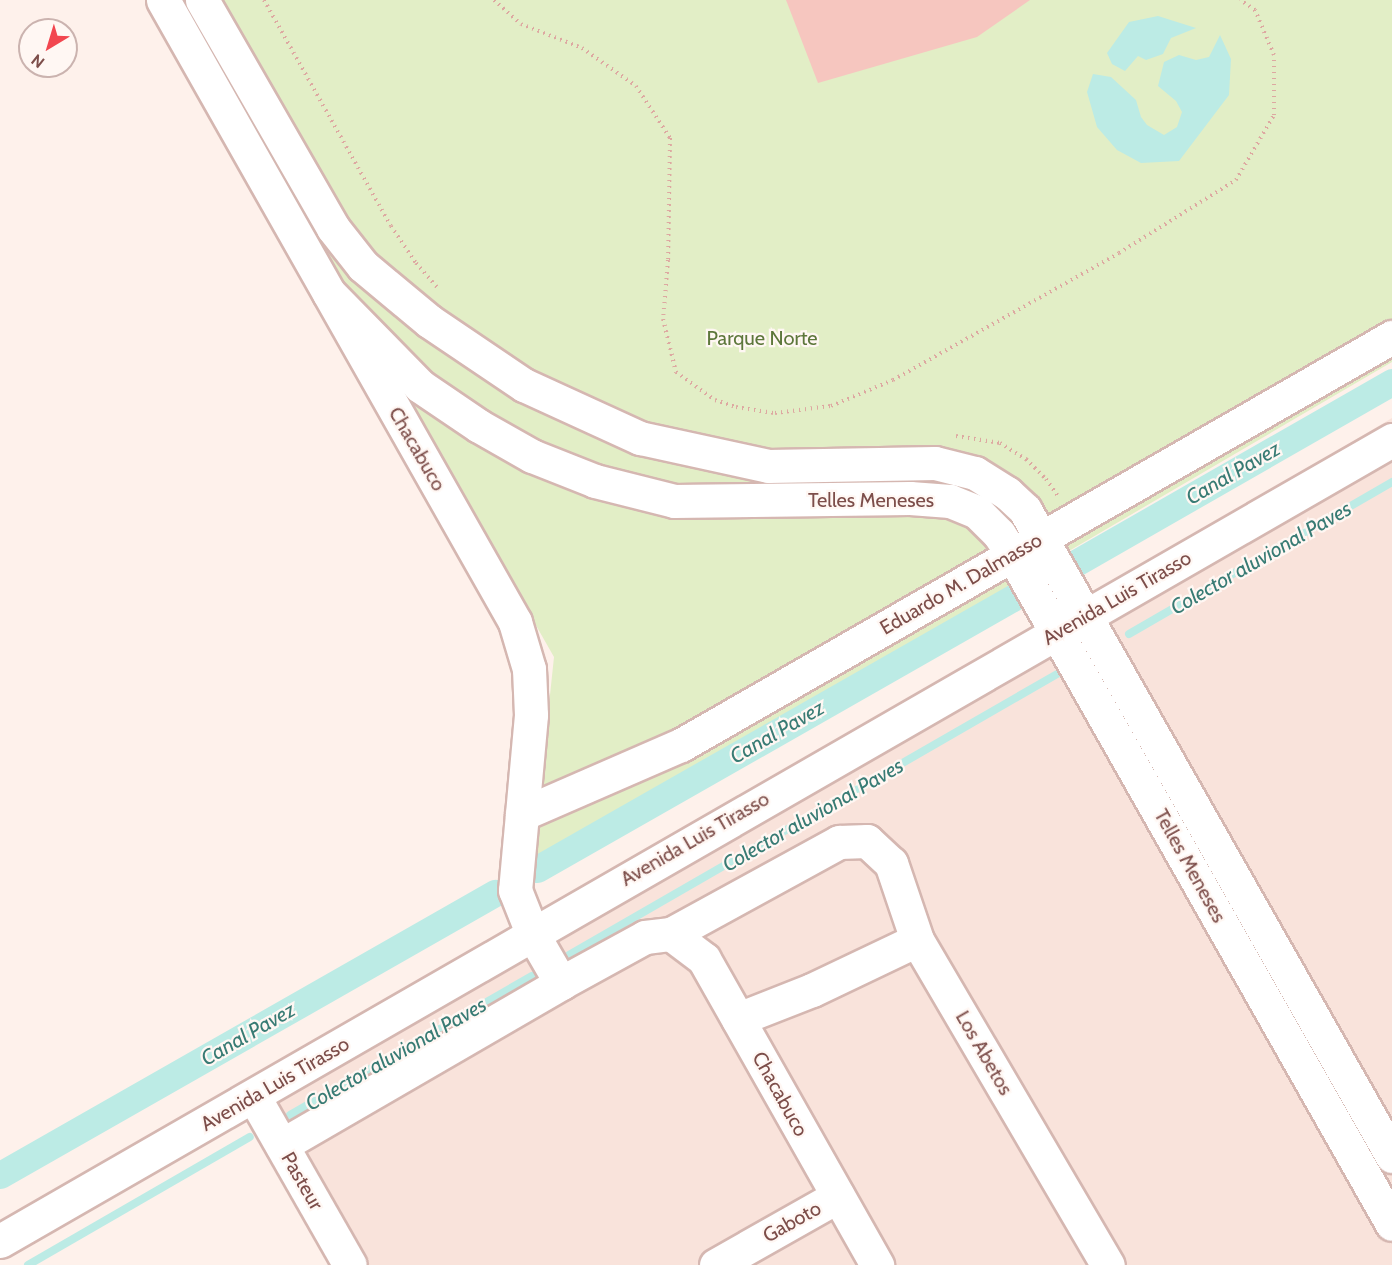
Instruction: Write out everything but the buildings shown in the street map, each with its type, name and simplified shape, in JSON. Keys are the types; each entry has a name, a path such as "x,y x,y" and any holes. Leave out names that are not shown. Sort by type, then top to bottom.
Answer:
{"street":[{"name":"Chacabuco","path":"163,0 515,622 530,669 531,715 515,890 532,933 561,983"},
{"name":"Telles Meneses","path":"202,0 333,228 363,266 429,321 524,385 640,438 768,466 935,463 975,473 1007,493 1025,510 1043,537 1392,1156"},
{"name":"Telles Meneses","path":"329,293 420,386 479,426 532,456 595,481 674,501 910,498 950,501 977,512 999,534 1058,632 1392,1224"},
{"name":"Eduardo M. Dalmasso","path":"522,814 681,745 1392,337"},
{"name":"Avenida Luis Tirasso","path":"0,1241 254,1097 532,933 1392,440"},
{"name":"Los Abetos","path":"671,934 839,842 867,841 891,863 917,940 1108,1265"},
{"name":"Chacabuco","path":"671,934 704,959 877,1265"},
{"path":"282,1145 561,983 645,937 671,934"},
{"path":"738,1020 812,990 917,940"},
{"name":"Pasteur","path":"254,1097 350,1265"},
{"name":"Gaboto","path":"716,1265 838,1196"}],"path":[{"path":"264,0 391,226 416,263 444,294"},
{"path":"494,0 521,24 582,48 636,86 670,138 668,260 663,319 676,372 714,400 736,407 775,413 831,406 893,380 1119,253 1236,180 1274,115 1275,56 1255,10 1240,0"},
{"path":"949,436 1000,443 1026,459 1047,479 1074,519"}],"shaded area":[{"path":"1392,418 1392,1265 349,1265 254,1097"}],"green space":[{"name":"Parque Norte","path":"180,0 1392,0 1392,362 532,865 554,657"}],"water":[{"path":"1158,16 1196,28 1171,38 1163,54 1146,60 1138,56 1125,71 1112,64 1107,53 1129,22"},
{"path":"1220,35 1231,59 1229,95 1179,161 1141,163 1117,150 1097,127 1087,92 1093,74 1111,77 1136,100 1141,117 1147,125 1164,135 1177,127 1182,112 1176,101 1158,86 1164,62 1179,55 1196,60 1209,57"}],"waterway":[{"name":"Canal Pavez","path":"1074,564 1392,382"},
{"name":"Colector aluvional Paves","path":"1129,634 1392,482"},
{"name":"Canal Pavez","path":"537,869 1018,595"},
{"name":"Colector aluvional Paves","path":"569,955 1057,674"},
{"name":"Canal Pavez","path":"0,1175 495,893"},
{"name":"Colector aluvional Paves","path":"290,1115 532,976"},
{"name":"Colector aluvional Paves","path":"28,1265 250,1137"}]}
